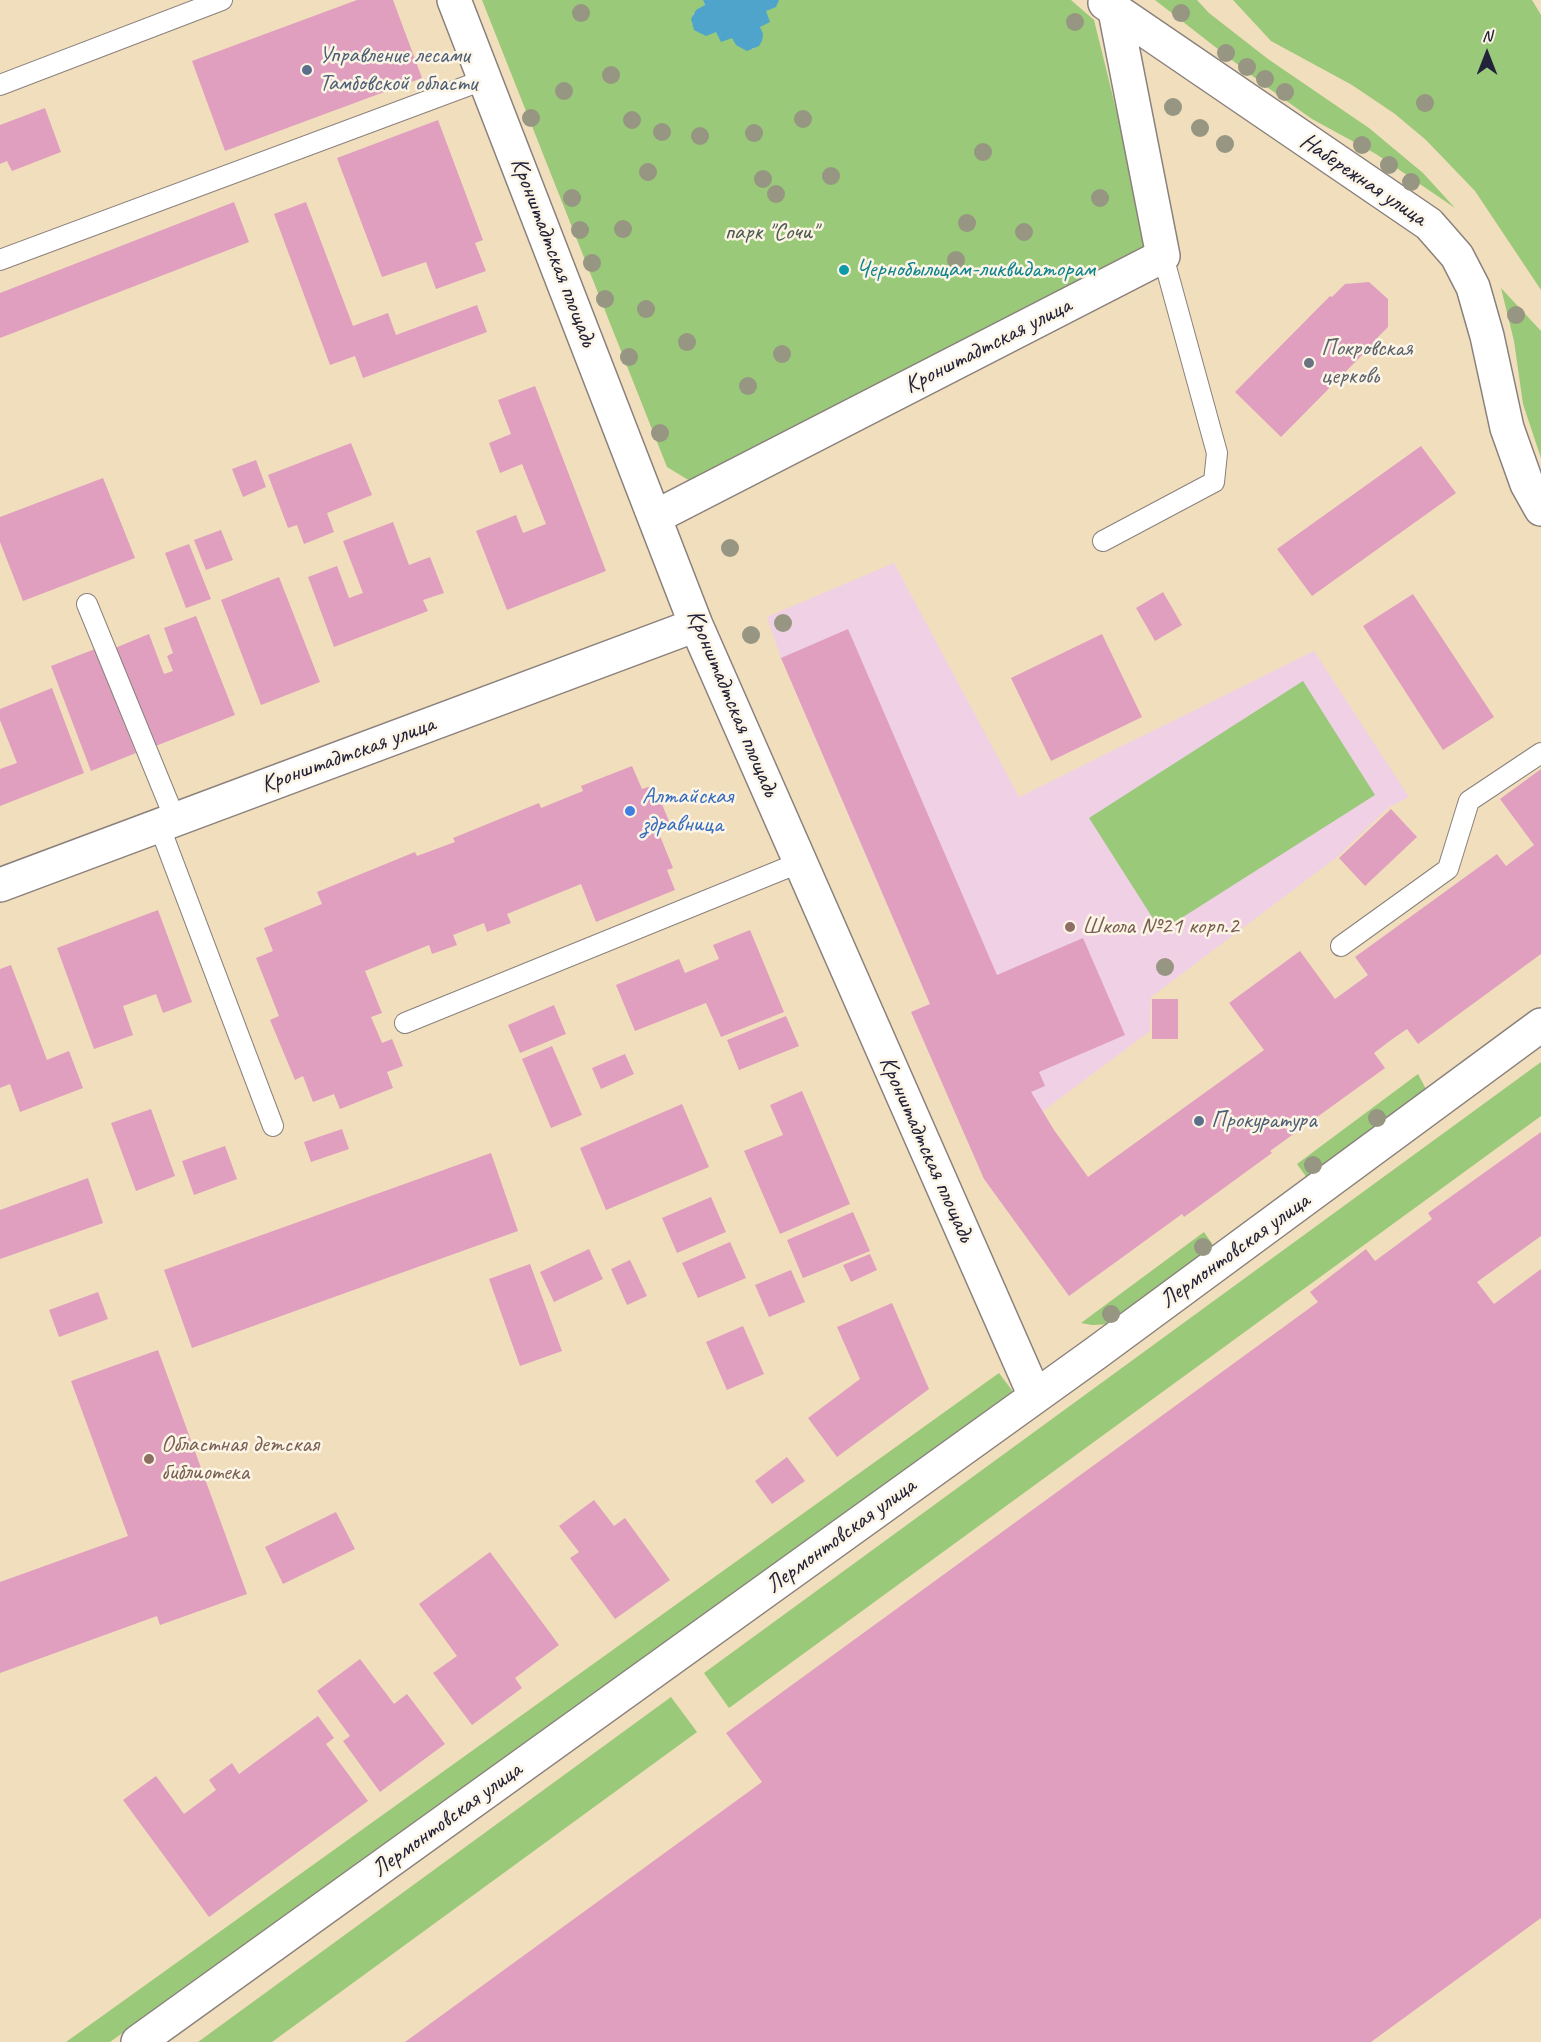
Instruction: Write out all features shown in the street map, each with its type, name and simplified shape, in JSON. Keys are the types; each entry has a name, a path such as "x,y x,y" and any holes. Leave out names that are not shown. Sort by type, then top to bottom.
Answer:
{"street":[{"name":"Кронштадтская площадь","path":"454,0 696,625 1035,1396"},
{"path":"1108,5 1163,256"},
{"name":"Набережная улица","path":"1108,5 1385,192 1429,224 1457,256 1473,287 1487,336 1507,428 1527,484 1541,509"},
{"name":"Кронштадтская улица","path":"655,517 1163,256"},
{"name":"Кронштадтская улица","path":"0,885 696,625"},
{"name":"Лермонтовская улица","path":"138,2042 1035,1396 1541,1025"}],"lane":[{"path":"0,85 222,0"},
{"path":"0,260 486,79"},
{"path":"1103,541 1214,482 1217,453 1163,256"},
{"path":"87,604 167,822 273,1126"},
{"path":"1341,946 1448,869 1469,801 1541,753"},
{"path":"405,1023 801,862"}],"shaded area":[{"name":"Школа №21 корп.2","path":"894,563 1019,797 1314,651 1409,797 1389,807 1337,857 1151,997 1150,1031 1043,1111 985,1179 911,1012 930,1004 781,658 767,617"}],"green space":[{"name":"парк \"Сочи\"","path":"482,0 703,0 705,5 693,14 692,24 733,38 753,49 762,41 760,27 766,11 779,0 1071,0 1094,20 1148,248 690,481 667,467"},
{"path":"1155,0 1197,0 1209,13 1268,59 1369,128 1423,173 1455,208 1376,154 1312,119 1264,85"},
{"path":"1233,0 1532,0 1541,15 1541,290 1475,191 1426,140 1395,114 1352,85 1271,41"},
{"path":"1501,288 1541,331 1541,458 1523,404 1514,341"},
{"path":"1303,681 1375,795 1161,931 1089,818"},
{"path":"1541,1062 1541,1116 729,1708 704,1673"},
{"path":"1418,1074 1426,1089 1426,1094 1310,1182 1297,1164"},
{"path":"1204,1232 1217,1251 1113,1324 1081,1323"},
{"path":"999,1373 1014,1393 110,2042 66,2042"},
{"path":"671,1697 697,1732 272,2042 198,2042"}],"water":[{"path":"703,0 779,0 776,7 766,11 770,22 760,27 763,34 759,46 747,51 736,45 732,38 721,42 716,32 706,36 694,30 691,19 696,10 705,5"}],"building":[{"name":"Управление лесами Тамбовской области","path":"357,0 393,0 422,78 225,151 192,61"},
{"path":"45,108 61,152 12,171 7,161 0,164 0,125"},
{"path":"438,120 483,240 475,243 486,271 436,289 426,262 382,277 337,158"},
{"path":"234,202 249,242 0,338 0,293"},
{"path":"306,202 353,326 388,313 396,335 477,305 487,332 363,378 355,356 330,365 274,214"},
{"name":"Покровская церковь","path":"1369,282 1388,299 1388,327 1281,437 1235,392 1330,296 1332,297 1345,284"},
{"path":"535,386 606,571 507,610 476,531 516,515 523,533 546,524 522,464 500,473 489,443 511,434 498,400"},
{"path":"351,443 372,495 327,513 334,532 304,544 297,525 288,528 268,475"},
{"path":"1421,446 1456,493 1312,596 1277,549"},
{"path":"256,460 266,487 243,497 232,469"},
{"path":"103,478 135,558 23,601 0,542 0,517"},
{"path":"393,522 409,565 430,557 444,593 423,600 428,611 334,647 308,577 337,566 349,598 363,593 343,541"},
{"path":"221,530 233,560 206,570 194,540"},
{"path":"189,544 211,599 186,608 165,553"},
{"path":"279,577 320,682 261,705 221,600"},
{"path":"1163,592 1182,625 1155,641 1136,608"},
{"path":"1413,594 1494,717 1443,750 1363,626"},
{"path":"196,616 235,715 153,747 115,648 149,634 164,674 173,671 167,656 173,653 164,628"},
{"path":"848,629 997,975 1083,938 1125,1035 1039,1072 1045,1086 1031,1092 1054,1130 1088,1177 1264,1050 1229,1003 1300,951 1335,999 1368,975 1355,957 1497,854 1506,866 1534,845 1500,799 1541,769 1541,954 1418,1044 1407,1029 1391,1040 1374,1053 1385,1068 1270,1151 1272,1153 1184,1217 1182,1214 1069,1296 984,1179 911,1012 930,1004 781,658"},
{"path":"1102,634 1142,717 1051,761 1011,678"},
{"path":"95,649 136,753 91,771 51,666"},
{"path":"52,688 84,773 0,806 0,769 17,763 0,720 0,709"},
{"path":"632,766 642,789 654,785 671,826 658,831 673,868 667,870 675,890 596,922 581,884 507,914 511,923 487,932 484,923 453,935 457,945 432,954 429,945 365,971 382,1013 371,1017 382,1043 392,1039 403,1066 387,1072 393,1088 340,1109 334,1094 313,1102 303,1076 295,1080 270,1020 279,1016 256,958 273,951 264,928 322,904 317,892 415,852 417,856 455,842 453,838 539,803 541,808 583,791 581,786"},
{"path":"1391,809 1417,837 1365,886 1339,858"},
{"path":"158,910 192,1002 163,1013 156,994 123,1006 133,1035 94,1049 57,948"},
{"path":"750,930 784,1012 721,1037 706,1003 635,1031 616,985 679,959 685,973 719,959 713,945"},
{"path":"11,965 47,1060 69,1051 83,1088 20,1112 10,1084 0,1088 0,969"},
{"path":"1152,999 1178,999 1178,1039 1152,1039"},
{"path":"554,1005 566,1034 520,1053 508,1025"},
{"path":"786,1016 799,1046 739,1070 727,1040"},
{"path":"552,1046 582,1115 551,1128 522,1059"},
{"path":"625,1054 634,1074 601,1089 592,1068"},
{"path":"802,1091 850,1204 780,1234 744,1151 783,1135 770,1105"},
{"path":"682,1104 709,1167 606,1210 580,1148"},
{"path":"151,1109 175,1176 136,1191 111,1123"},
{"path":"342,1129 349,1149 311,1162 304,1142"},
{"path":"1541,1132 1541,1236 1477,1282 1494,1304 1541,1269 1541,1918 1371,2042 405,2042 762,1782 726,1733 1318,1302 1310,1292 1366,1249 1375,1261 1432,1219 1428,1213"},
{"path":"225,1146 237,1179 194,1195 182,1161"},
{"path":"491,1153 518,1231 192,1348 164,1270"},
{"path":"88,1178 103,1223 0,1259 0,1210"},
{"path":"711,1197 726,1232 677,1253 662,1218"},
{"path":"853,1212 870,1251 803,1278 787,1240"},
{"path":"730,1242 746,1278 698,1298 682,1263"},
{"path":"589,1249 603,1279 554,1302 540,1272"},
{"path":"870,1254 877,1270 851,1282 843,1265"},
{"path":"630,1260 647,1296 627,1305 611,1269"},
{"path":"530,1264 562,1351 520,1366 489,1279"},
{"path":"791,1270 805,1302 769,1317 755,1285"},
{"path":"98,1292 108,1319 59,1337 49,1310"},
{"path":"892,1303 929,1389 837,1457 808,1418 860,1379 837,1327"},
{"path":"743,1326 764,1374 727,1390 706,1342"},
{"name":"Областная детская библиотека","path":"158,1350 247,1594 160,1625 157,1616 0,1673 0,1582 128,1536 71,1381"},
{"path":"787,1457 805,1481 772,1504 755,1481"},
{"path":"594,1500 614,1526 625,1518 670,1580 615,1619 570,1558 579,1552 559,1526"},
{"path":"336,1512 355,1549 283,1584 265,1547"},
{"path":"490,1552 559,1645 515,1678 522,1688 472,1725 433,1673 457,1656 419,1604"},
{"path":"360,1659 394,1704 407,1694 445,1744 380,1792 343,1741 350,1736 317,1691"},
{"path":"318,1716 334,1738 326,1744 368,1801 209,1917 123,1800 156,1776 184,1814 216,1790 209,1780 232,1763 239,1774"}],"place":[{"name":"Управление лесами Тамбовской области","path":"307,70"},
{"name":"Чернобыльцам-ликвидаторам","path":"844,270"},
{"name":"Покровская церковь","path":"1309,363"},
{"name":"Алтайская здравница","path":"630,811"},
{"name":"Школа №21 корп.2","path":"1070,927"},
{"name":"Прокуратура","path":"1199,1121"},
{"name":"Областная детская библиотека","path":"149,1459"}]}
